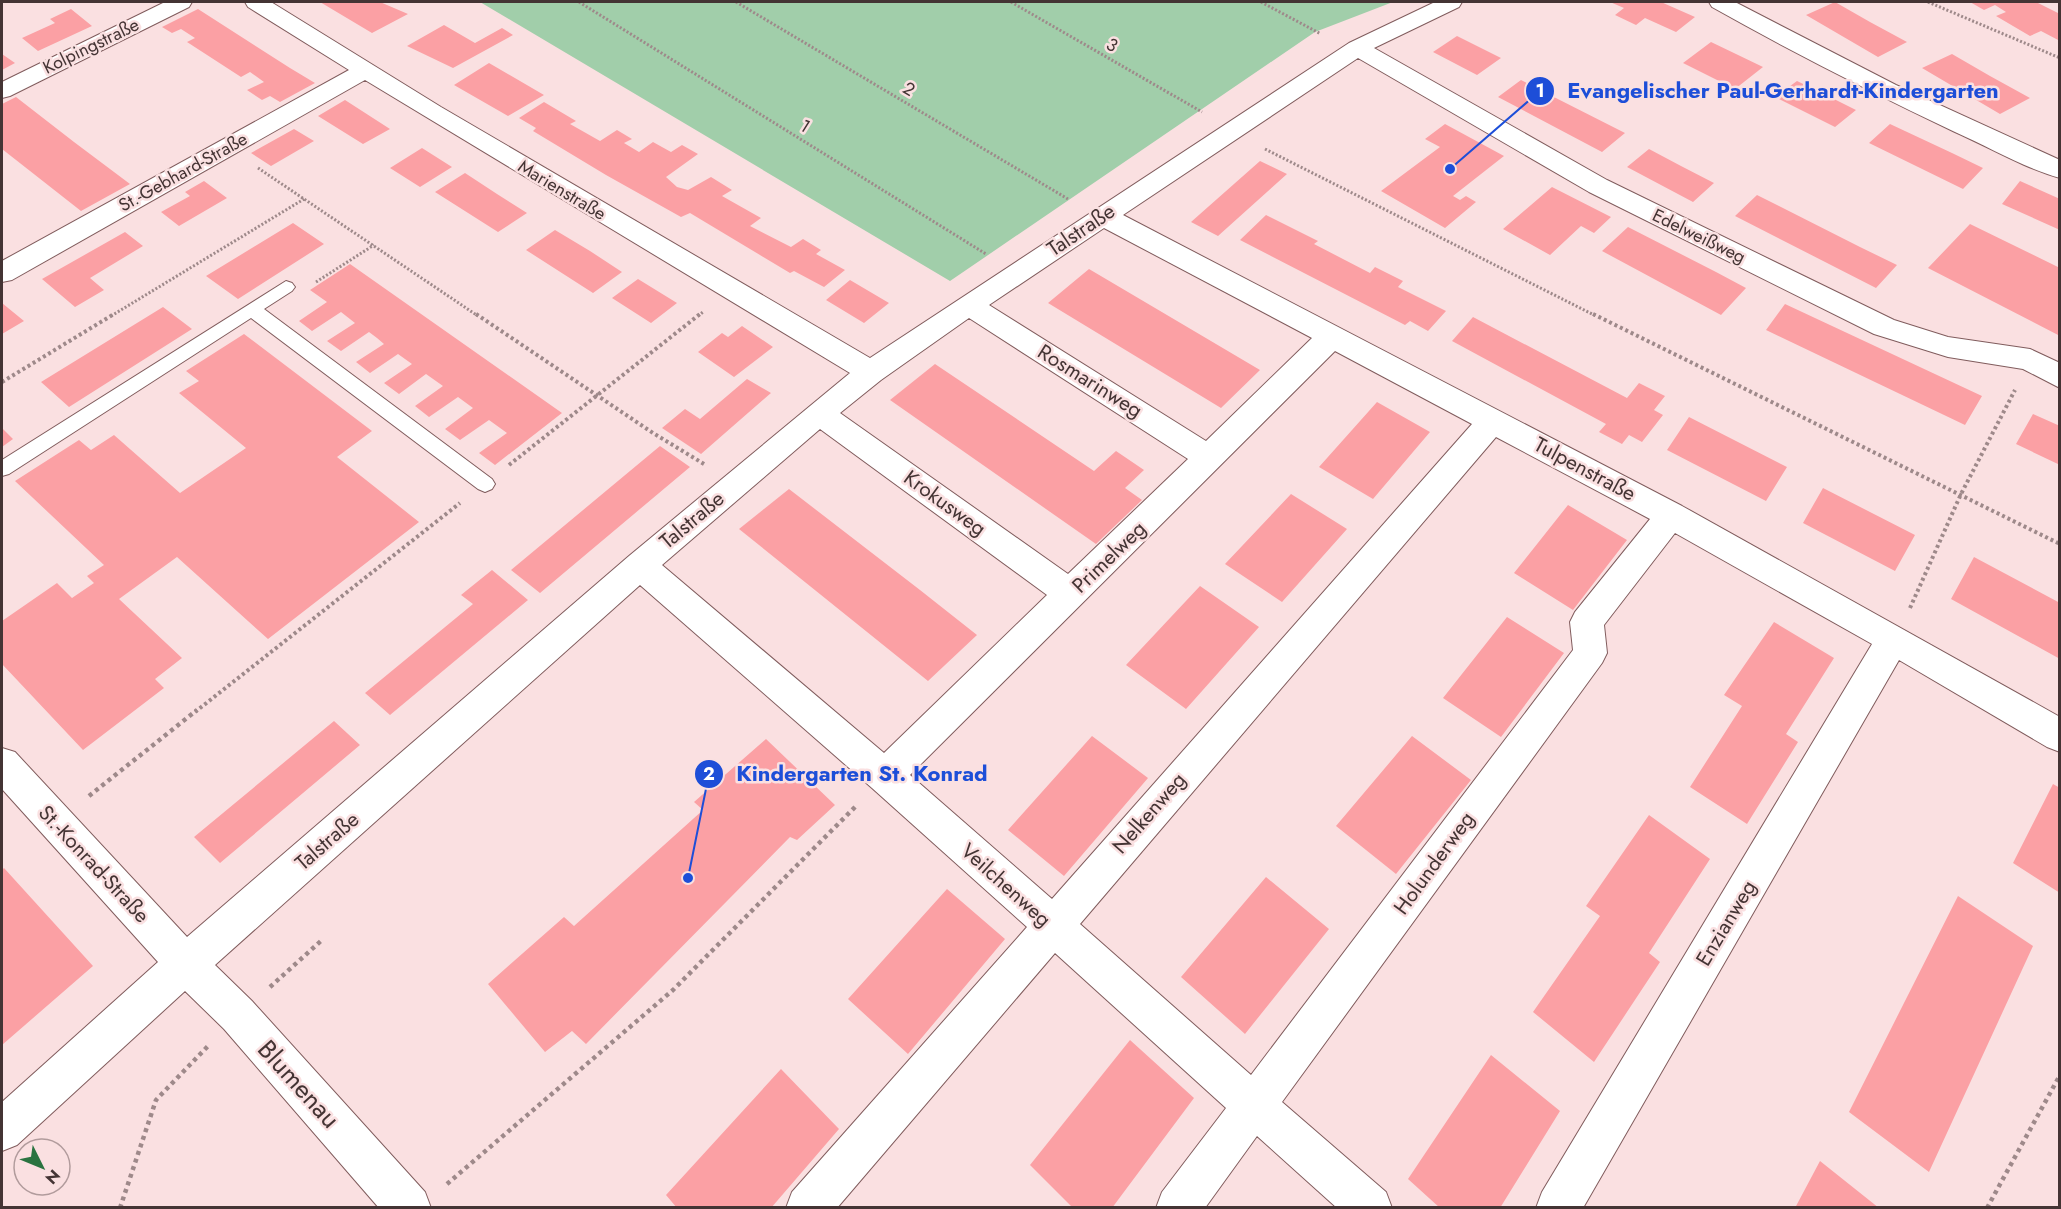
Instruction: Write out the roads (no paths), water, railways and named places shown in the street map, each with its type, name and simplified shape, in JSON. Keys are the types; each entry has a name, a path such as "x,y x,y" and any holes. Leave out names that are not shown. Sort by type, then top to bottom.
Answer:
{"street":[{"name":"Kolpingstraße","path":"2,91 181,2"},
{"name":"Marienstraße","path":"256,2 364,71 871,372"},
{"name":"Talstraße","path":"2,1130 186,964 640,565 819,413 871,372 969,304 1357,48 1451,2"},
{"path":"1720,2 1782,38 1919,107 2060,170"},
{"name":"Edelweißweg","path":"1357,48 1598,186 1884,327 1947,347 2030,360 2060,376"},
{"name":"St.-Gebhard-Straße","path":"2,273 364,71"},
{"name":"Tulpenstraße","path":"1103,216 1671,515 1893,639 2060,736"},
{"name":"Rosmarinweg","path":"969,304 1210,458"},
{"name":"Primelweg","path":"885,776 1332,336"},
{"name":"Krokusweg","path":"819,413 1071,594"},
{"name":"Nelkenweg","path":"808,1208 1492,421"},
{"name":"Holunderweg","path":"1178,1208 1590,653 1587,622 1671,515"},
{"name":"Veilchenweg","path":"640,565 885,776 1256,1104 1370,1208"},
{"name":"Enzianweg","path":"1558,1208 1893,639"},
{"name":"St.-Konrad-Straße","path":"2,764 186,964"},
{"name":"Blumenau","path":"186,964 423,1200"}],"lane":[{"path":"2,469 286,287"},
{"path":"252,309 485,483"}],"place":[{"name":"Evangelischer Paul-Gerhardt-Kindergarten","path":"1450,169"},
{"name":"Kindergarten St. Konrad","path":"688,878"}]}
